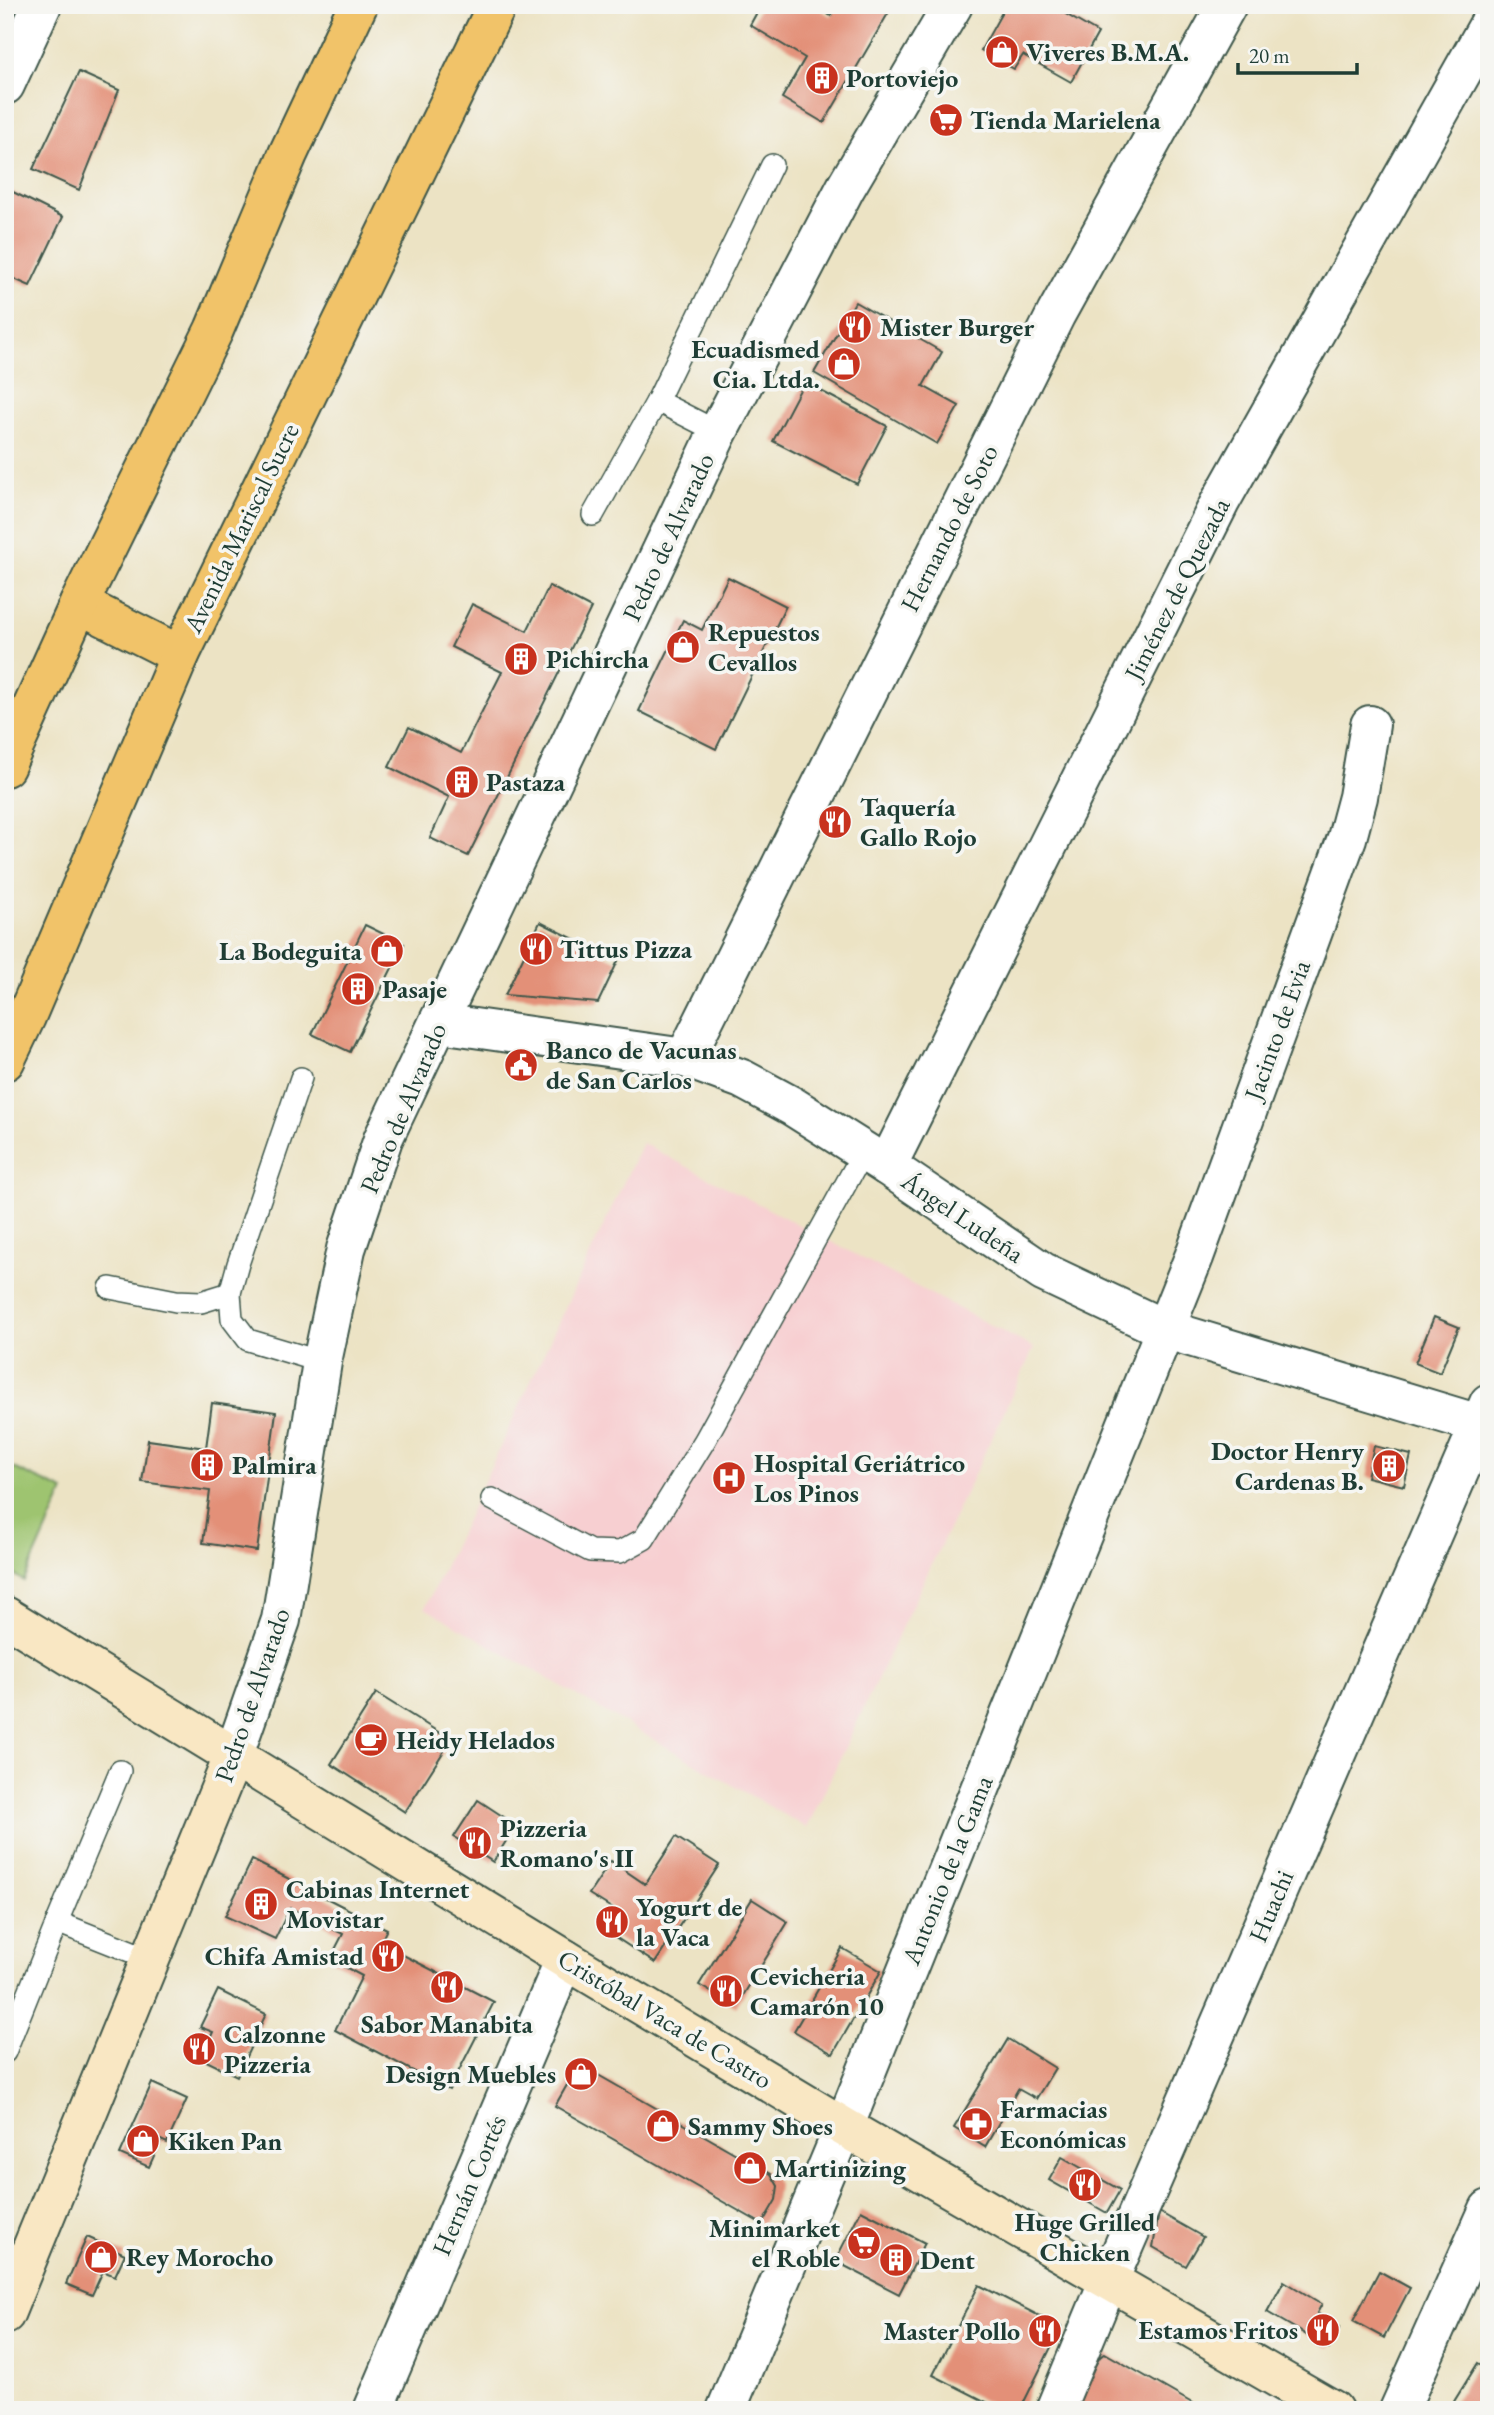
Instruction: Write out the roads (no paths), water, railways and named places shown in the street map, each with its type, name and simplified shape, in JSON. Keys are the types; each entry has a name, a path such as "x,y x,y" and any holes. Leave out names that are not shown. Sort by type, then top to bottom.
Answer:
{"main road":[{"path":"5,767 79,604 214,330 288,154 358,5"},
{"name":"Avenida Mariscal Sucre","path":"5,1061 180,655 497,5"},
{"path":"79,604 180,655"},
{"name":"Cristóbal Vaca de Castro","path":"5,1616 844,2127 1333,2410"},
{"name":"Pedro de Alvarado","path":"5,2314 233,1757"}],"street":[{"path":"5,85 43,5"},
{"name":"Pedro de Alvarado","path":"233,1757 281,1620 322,1362 346,1249 383,1139 718,432 846,187 953,5"},
{"name":"Hernando de Soto","path":"685,1058 1056,314 1227,5"},
{"name":"Jiménez de Quezada","path":"876,1159 1220,502 1489,24"},
{"name":"Jacinto de Evia","path":"1164,1329 1194,1257 1347,838 1358,797 1370,725"},
{"name":"Ángel Ludeña","path":"439,1023 685,1058 742,1079 792,1106 876,1159 1043,1272 1164,1329 1486,1418"},
{"name":"Antonio de la Gama","path":"726,2410 844,2127 1164,1329"},
{"name":"Huachi","path":"1055,2410 1109,2280 1486,1418"},
{"name":"Hernán Cortés","path":"373,2410 565,1959"},
{"path":"1399,2410 1489,2209"}],"lane":[{"path":"593,515 657,401 772,166"},
{"path":"657,401 718,432"},
{"path":"301,1078 257,1203 230,1293 232,1319 248,1340 322,1362"},
{"path":"492,1499 590,1551 620,1552 644,1539 876,1159"},
{"path":"110,1287 176,1301 201,1301 230,1293"},
{"path":"5,2052 120,1771"},
{"path":"57,1922 150,1959"}],"place":[{"name":"Viveres B.M.A.","path":"1002,52"},
{"name":"Portoviejo","path":"822,78"},
{"name":"Tienda Marielena","path":"946,120"},
{"name":"Mister Burger","path":"855,327"},
{"name":"Ecuadismed Cia. Ltda.","path":"844,364"},
{"name":"Repuestos Cevallos","path":"683,647"},
{"name":"Pichircha","path":"521,659"},
{"name":"Pastaza","path":"462,782"},
{"name":"Taquería Gallo Rojo","path":"835,822"},
{"name":"Tittus Pizza","path":"536,949"},
{"name":"La Bodeguita","path":"387,951"},
{"name":"Pasaje","path":"358,989"},
{"name":"Banco de Vacunas de San Carlos","path":"521,1065"},
{"name":"Palmira","path":"207,1465"},
{"name":"Doctor Henry Cardenas B.","path":"1389,1466"},
{"name":"Hospital Geriátrico Los Pinos","path":"729,1478"},
{"name":"Heidy Helados","path":"371,1740"},
{"name":"Pizzeria Romano's II","path":"475,1843"},
{"name":"Cabinas Internet Movistar","path":"261,1904"},
{"name":"Yogurt de la Vaca","path":"612,1922"},
{"name":"Chifa Amistad","path":"388,1956"},
{"name":"Sabor Manabita","path":"447,1987"},
{"name":"Cevicheria Camarón 10","path":"726,1991"},
{"name":"Calzonne Pizzeria","path":"199,2049"},
{"name":"Design Muebles","path":"581,2074"},
{"name":"Farmacias Económicas","path":"976,2124"},
{"name":"Sammy Shoes","path":"663,2126"},
{"name":"Kiken Pan","path":"143,2141"},
{"name":"Martinizing","path":"750,2168"},
{"name":"Huge Grilled Chicken","path":"1085,2185"},
{"name":"Minimarket el Roble","path":"864,2243"},
{"name":"Rey Morocho","path":"101,2257"},
{"name":"Dent","path":"896,2260"},
{"name":"Estamos Fritos","path":"1323,2330"},
{"name":"Master Pollo","path":"1045,2331"}]}
